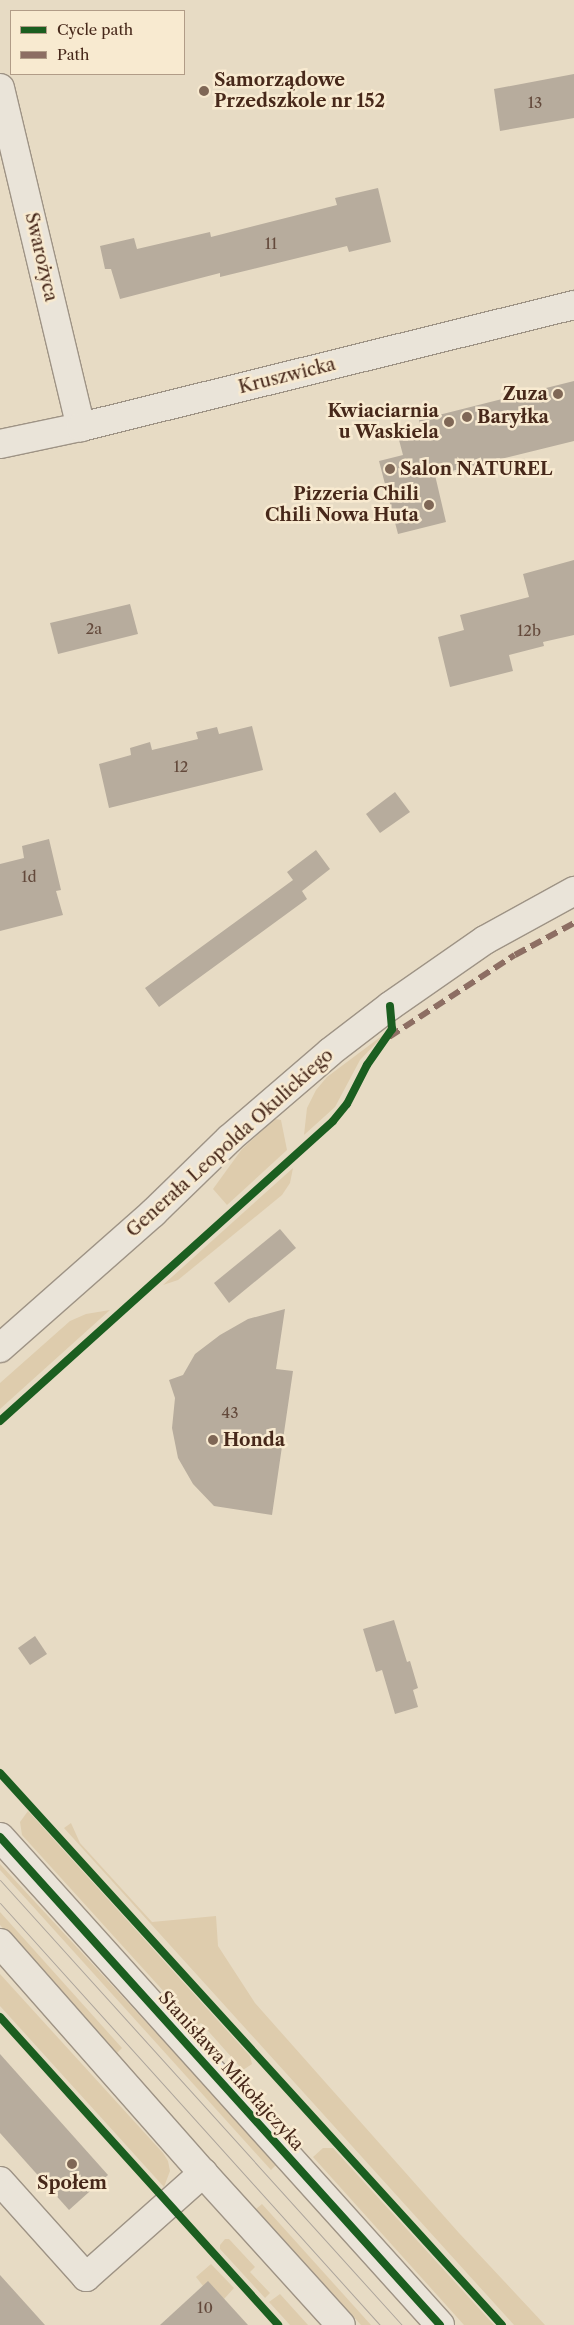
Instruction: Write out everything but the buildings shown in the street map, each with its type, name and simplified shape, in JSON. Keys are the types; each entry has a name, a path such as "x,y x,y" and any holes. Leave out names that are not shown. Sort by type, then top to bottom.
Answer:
{"street":[{"name":"Swarożyca","path":"0,88 82,427"},
{"name":"Kruszwicka","path":"0,444 82,427 574,305"},
{"name":"Generała Leopolda Okulickiego","path":"0,1348 160,1206 229,1139 330,1052 390,1006 485,940 574,892"},
{"name":"Stanisława Mikołajczyka","path":"0,1838 440,2325"},
{"path":"0,1943 203,2173 341,2325"},
{"path":"0,2181 86,2277 203,2173"}],"shaded area":[{"path":"387,1032 360,1060 335,1107 304,1135 307,1108 316,1090 327,1077"},
{"path":"275,1119 281,1120 287,1150 227,1205 213,1189 242,1149"},
{"path":"293,1168 290,1183 282,1195 178,1280 163,1285"},
{"path":"110,1310 0,1409 0,1383 70,1321 86,1314"},
{"path":"28,1811 250,2056 252,2064 243,2070 201,2023 196,2027 22,1835 20,1822"},
{"path":"71,1823 80,1843 152,1922 216,1916 218,1946 255,2003 459,2233 545,2325 514,2325 64,1828"},
{"path":"0,1864 277,2164 271,2170 0,1870"},
{"path":"0,1912 122,2048 116,2054 0,1925"},
{"path":"0,1974 163,2153 168,2161 170,2171 164,2187 0,2006"},
{"path":"323,2148 333,2148 494,2325 464,2325 313,2157"},
{"path":"262,2204 371,2325 361,2325 256,2209"},
{"path":"225,2239 229,2239 255,2267 250,2272 270,2293 265,2298 220,2249 220,2245"},
{"path":"211,2264 234,2288 224,2299 203,2286 196,2277"},
{"path":"280,2294 308,2325 290,2325 269,2302"}],"tram line":[{"path":"0,1880 402,2325"},
{"path":"0,1903 380,2325"}],"marked path":[{"path":"389,1037 515,955 574,923"}],"cycle path":[{"path":"0,1421 333,1121 347,1104 367,1065 392,1029 390,1006"},
{"path":"0,1773 502,2325"},
{"path":"0,1837 440,2325"},
{"path":"0,2017 278,2325"}],"place":[{"name":"Samorządowe Przedszkole nr 152","path":"204,91"},
{"name":"Zuza","path":"558,394"},
{"name":"Baryłka","path":"467,417"},
{"name":"Kwiaciarnia u Waskiela","path":"449,422"},
{"name":"Salon NATUREL","path":"390,469"},
{"name":"Pizzeria Chili Chili Nowa Huta","path":"429,505"},
{"name":"Honda","path":"213,1440"},
{"name":"Społem","path":"72,2164"}]}
